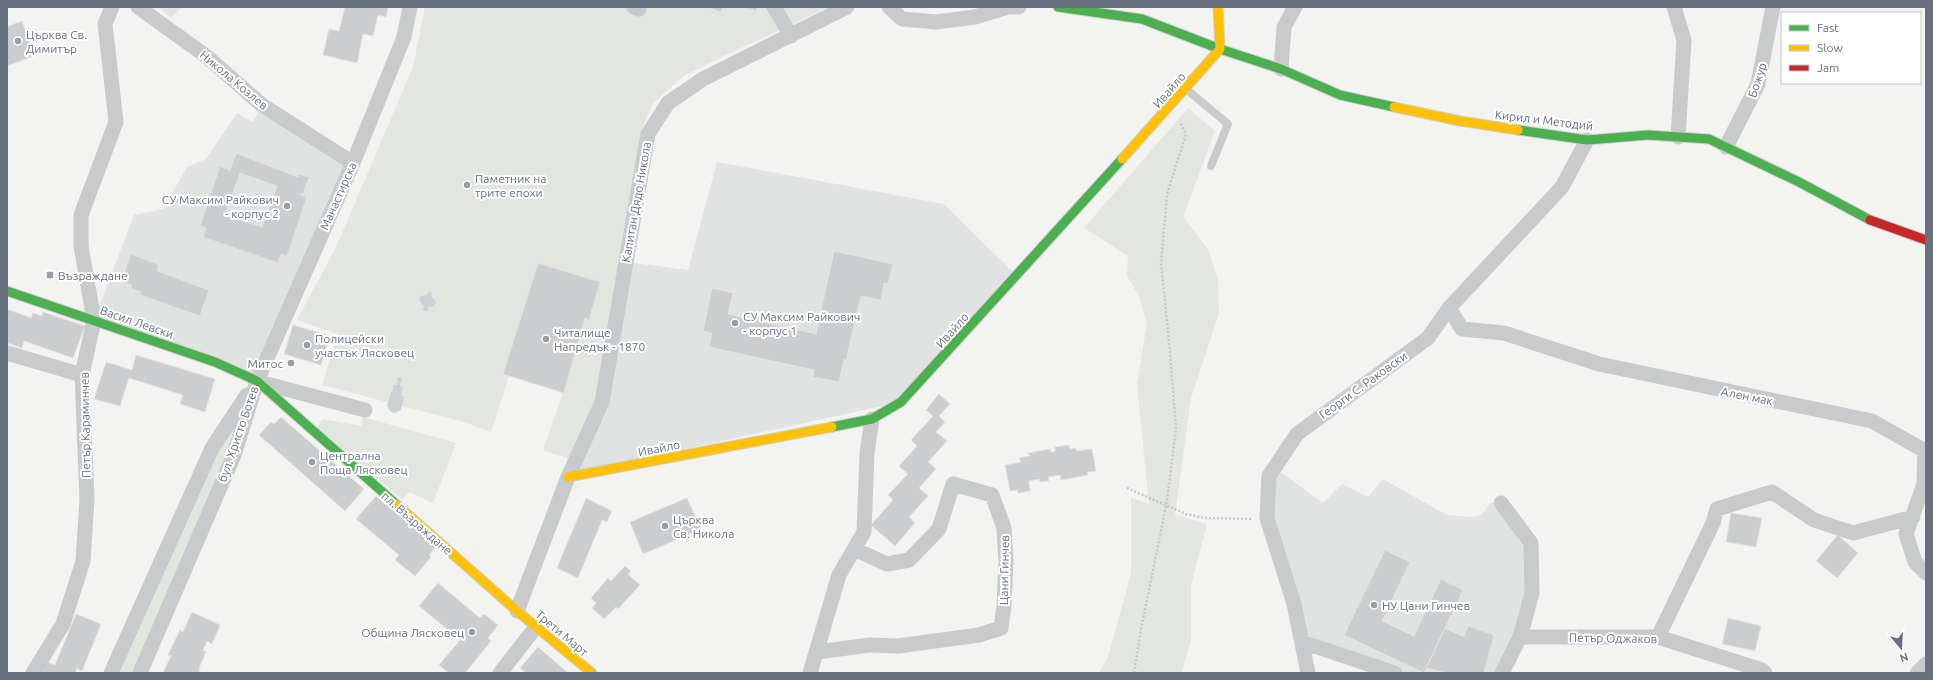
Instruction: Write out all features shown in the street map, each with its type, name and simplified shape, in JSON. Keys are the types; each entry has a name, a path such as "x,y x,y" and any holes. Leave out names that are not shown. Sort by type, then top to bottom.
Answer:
{"street":[{"name":"Петър Караминчев","path":"34,673 63,624 83,561 87,499 82,375 94,320 81,246 81,215 116,122 105,24 112,7"},
{"name":"Никола Козлев","path":"138,7 206,56 262,105 353,162"},
{"name":"Манастирска","path":"257,381 353,162 404,38 410,7"},
{"path":"774,7 791,36"},
{"name":"Капитан Дядо Никола","path":"568,477 602,402 648,134 668,103 703,80 847,7"},
{"path":"889,7 902,19 936,22 975,17 1008,8 1019,7"},
{"path":"1058,7 1083,9 1142,19 1220,49 1218,7"},
{"path":"1281,69 1284,27 1294,7"},
{"path":"1674,7 1684,40 1678,137"},
{"name":"Божур","path":"1726,147 1758,84 1773,7"},
{"name":"Кирил и Методий","path":"1220,49 1281,69 1340,94 1460,121 1587,140 1648,135 1709,139 1799,182 1877,223 1926,240"},
{"name":"Ивайло","path":"568,477 872,419 901,402 922,381 1171,106 1220,49"},
{"name":"Георги С. Раковски","path":"1308,673 1294,604 1267,518 1269,476 1297,434 1428,338 1449,308 1562,187 1587,140"},
{"name":"Васил Левски","path":"7,291 215,362 257,381"},
{"name":"Ален мак","path":"1449,308 1462,329 1504,333 1599,364 1872,421 1925,451 1924,484 1906,534 1915,562 1926,573"},
{"path":"7,353 82,375"},
{"path":"257,381 364,410"},
{"name":"пл. Възраждане","path":"257,381 517,611"},
{"name":"бул. Христо Ботев","path":"111,673 212,448 257,381"},
{"name":"бул. Христо Ботев","path":"140,673 234,455 257,381"},
{"path":"810,673 839,575 864,532 867,453 872,419"},
{"path":"517,611 568,477"},
{"name":"Цани Гинчев","path":"817,652 870,645 898,646 979,635 1001,628 1004,606 1006,562 1004,528 992,495 953,484 940,529 909,560 887,564 854,549"},
{"path":"1658,637 1713,523 1717,509 1772,492 1814,520 1853,533 1913,516"},
{"path":"1501,503 1531,543 1532,593 1520,637 1502,673"},
{"name":"Трети Март","path":"517,611 592,673"},
{"path":"500,673 536,627"},
{"name":"Петър Оджаков","path":"1520,637 1658,637 1762,670 1765,673"},
{"path":"1302,642 1395,673"},
{"path":"1917,673 1926,664"}],"lane":[{"path":"1185,88 1228,124 1211,166"}],"path":[{"path":"1134,673 1141,629 1166,507 1176,428 1170,341 1161,264 1167,194 1186,134 1171,106"},
{"path":"1126,488 1166,507 1204,518 1267,518"}],"shaded area":[{"path":"158,7 182,7 171,18"},
{"path":"425,7 829,7 684,76 653,103 642,129 602,402 575,461 543,450 563,393 509,376 491,432 464,422 322,385 338,334 297,320 337,245 413,67"},
{"path":"262,105 353,163 257,381 94,320 134,215 163,209 187,167 206,159 237,113 253,122"},
{"path":"1188,108 1215,131 1183,217 1208,249 1218,280 1219,313 1191,398 1175,515 1207,524 1191,585 1191,641 1181,673 1099,673 1108,657 1131,574 1131,498 1149,504 1137,384 1147,323 1139,296 1127,276 1128,256 1084,228"},
{"path":"717,162 944,204 1017,276 901,402 569,474 626,262 688,270"},
{"path":"429,291 432,293 431,296 436,302 434,306 428,307 427,311 423,310 424,306 419,300 420,297 428,294"},
{"path":"398,377 402,378 400,386 403,387 401,396 404,397 401,410 395,413 390,411 387,406 394,385 397,385"},
{"path":"257,381 140,673 111,673 212,448"},
{"path":"363,417 456,443 433,503 410,492 402,499 317,429 322,419 361,426"},
{"path":"1278,470 1323,503 1342,484 1368,497 1383,479 1447,515 1470,517 1482,515 1490,503 1501,503 1531,543 1532,593 1502,673 1395,673 1302,642 1267,518"}],"building":[{"path":"345,7 388,7 386,17 378,15 373,36 363,34 357,63 323,55 329,29 339,31"},
{"path":"708,7 723,7 721,12"},
{"path":"745,7 758,7 756,11"},
{"name":"Църква Св. Димитър","path":"22,21 34,56 7,66 7,27"},
{"name":"СУ Максим Райкович - корпус 2","path":"236,153 298,177 299,174 309,177 303,194 299,194 307,197 287,256 281,254 278,263 203,237 206,228 200,226 220,166 230,171","holes":["240,173 277,186 262,227 225,215"]},
{"name":"СУ Максим Райкович - корпус 1","path":"834,251 893,264 888,284 884,283 881,300 861,296 846,360 844,359 839,382 813,377 814,370 709,347 712,333 703,331 712,288 733,293 728,314 816,334"},
{"path":"131,254 159,265 157,271 209,290 200,316 140,295 141,292 131,288 132,285 121,281"},
{"name":"Читалище Напредък - 1870","path":"538,263 600,282 589,320 585,318 564,393 503,374"},
{"path":"7,309 31,318 33,313 42,316 43,312 85,326 73,358 24,341 22,348 7,343"},
{"name":"Полицейски участък Лясковец","path":"293,325 330,336 321,365 284,354"},
{"path":"136,355 215,379 205,412 180,404 183,395 129,378 120,406 94,399 106,362 132,370"},
{"path":"939,394 950,404 939,416 945,422 936,432 947,441 928,462 936,469 919,488 928,496 909,517 915,523 895,546 871,525 893,500 888,495 908,474 899,466 917,446 911,440 933,416 926,410"},
{"name":"Централна Поща Лясковец","path":"281,417 364,489 345,511 259,435 271,422 274,424"},
{"path":"1069,445 1070,449 1076,448 1076,451 1092,449 1096,471 1087,472 1088,475 1061,480 1060,475 1048,477 1049,481 1040,482 1039,479 1029,481 1030,491 1018,493 1017,490 1010,491 1005,465 1021,462 1019,458 1030,456 1028,453 1050,449 1051,452 1055,451 1055,447"},
{"path":"376,496 436,546 429,555 431,557 415,576 395,560 399,555 356,519"},
{"path":"586,498 612,511 607,522 602,520 578,578 557,568"},
{"name":"Църква Св. Никола","path":"687,498 701,529 643,554 630,522"},
{"path":"1731,513 1762,518 1756,547 1726,542"},
{"path":"1838,535 1858,553 1837,578 1816,561"},
{"name":"НУ Цани Гинчев","path":"1385,550 1410,562 1382,621 1414,636 1441,579 1463,590 1424,673 1344,635"},
{"path":"625,566 631,571 628,574 640,585 618,609 616,607 604,619 592,608 596,603 591,598 608,578 611,581"},
{"name":"Община Лясковец","path":"438,583 480,618 484,614 498,625 488,638 491,641 465,673 449,673 439,665 460,640 419,606"},
{"path":"192,612 220,625 212,644 207,641 203,650 206,652 199,668 199,673 163,673 171,656 168,655 180,630 183,632"},
{"path":"76,614 101,624 82,671 77,668 75,673 42,673 47,662 55,665"},
{"path":"1728,618 1761,626 1755,651 1722,644"},
{"path":"1468,626 1494,635 1484,673 1446,673 1426,668 1445,628 1464,637"},
{"path":"538,647 568,673 526,673 520,668"}],"traffic: fast":[{"path":"1058,7 1142,19 1220,49 1281,69 1340,95 1394,107"},
{"path":"1518,130 1587,140 1648,135 1709,139 1799,182 1870,220"},
{"path":"832,427 872,419 901,402 1122,159"},
{"path":"7,291 215,362 257,381 396,504"}],"traffic: slow":[{"path":"1122,159 1220,49 1218,7"},
{"path":"1394,107 1460,121 1518,130"},
{"path":"568,477 832,427"},
{"path":"396,504 517,611 592,673"}],"traffic: jam":[{"path":"1870,220 1926,240"}],"place":[{"name":"Църква Св. Димитър","path":"18,41"},
{"name":"Паметник на трите епохи","path":"467,185"},
{"name":"СУ Максим Райкович - корпус 2","path":"287,206"},
{"name":"Възраждане","path":"50,275"},
{"name":"СУ Максим Райкович - корпус 1","path":"735,323"},
{"name":"Читалище Напредък - 1870","path":"546,339"},
{"name":"Полицейски участък Лясковец","path":"307,345"},
{"name":"Митос","path":"291,363"},
{"name":"Централна Поща Лясковец","path":"312,462"},
{"name":"Църква Св. Никола","path":"665,526"},
{"name":"НУ Цани Гинчев","path":"1374,605"},
{"name":"Община Лясковец","path":"472,632"}]}
